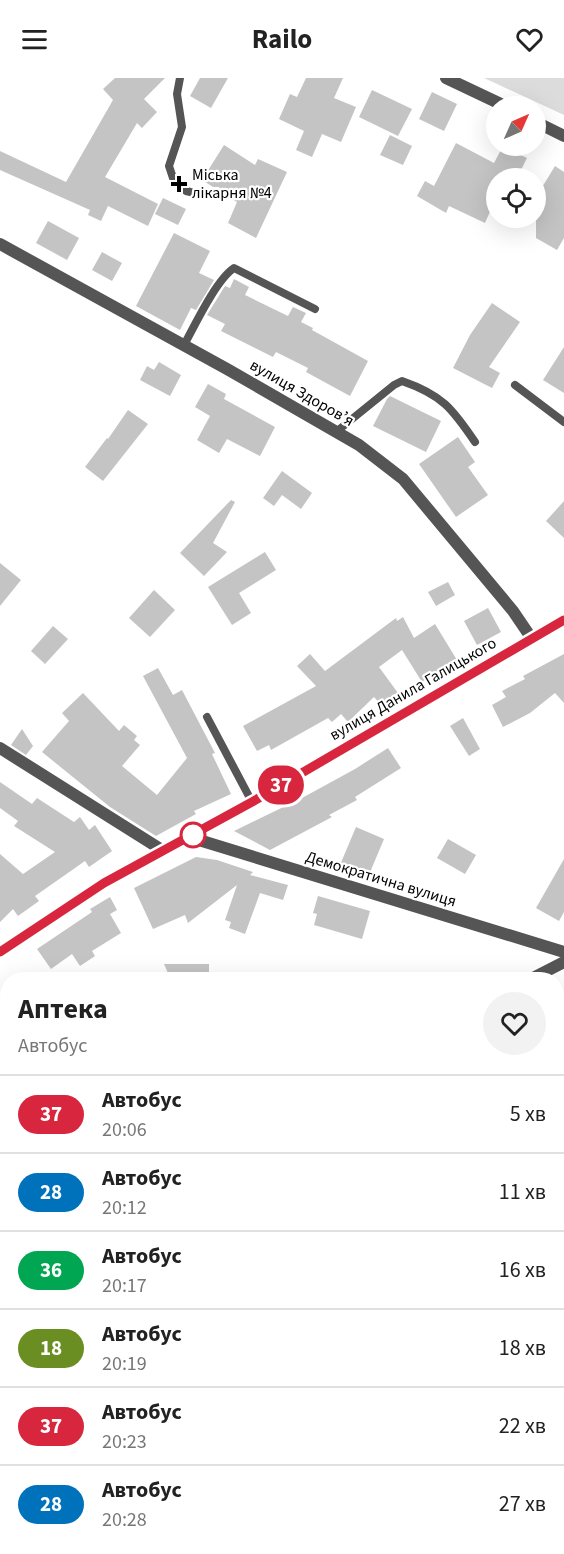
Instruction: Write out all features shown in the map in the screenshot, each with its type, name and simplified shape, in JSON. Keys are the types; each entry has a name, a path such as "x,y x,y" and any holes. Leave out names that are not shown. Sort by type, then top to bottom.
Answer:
{"street":[{"path":"446,78 486,97"},
{"path":"546,127 564,136"},
{"name":"вулиця Здоровʼя","path":"0,244 184,345 359,446 403,479 513,611 532,639"},
{"name":"вулиця Данила Галицького","path":"0,952 104,883 252,802 564,620"},
{"path":"0,748 162,850"},
{"name":"Демократична вулиця","path":"189,837 564,951"},
{"path":"545,972 564,962"}],"lane":[{"path":"180,78 177,94 182,127 169,166 174,181 186,191 203,195 216,193"},
{"path":"184,345 218,285 227,272 234,268 315,309"},
{"path":"336,432 402,381 423,388 444,401 475,442"},
{"path":"515,385 564,422"},
{"path":"207,717 252,802"}],"shaded area":[{"path":"484,78 564,78 564,115 546,107 546,96 523,96"}],"building":[{"path":"115,78 165,78 144,99 157,112 142,128 137,123 105,177 158,204 148,226 108,206 101,221 88,215 90,210 0,170 0,151 66,182 113,100 103,89"},
{"path":"200,78 228,78 211,108 190,96"},
{"path":"306,78 343,78 334,98 356,107 341,142 322,134 312,157 296,150 304,131 279,119 290,94 297,97"},
{"path":"372,90 412,109 398,136 359,117"},
{"path":"432,92 457,104 444,131 419,119"},
{"path":"390,135 412,146 403,165 380,155"},
{"path":"456,143 494,163 498,156 527,158 522,168 486,168 485,223 449,206 446,213 417,196 425,181 434,186"},
{"path":"224,145 255,165 258,159 287,172 256,238 228,223 237,202 222,193 219,187 213,187 202,180"},
{"path":"555,166 564,172 564,238 557,250 536,238 536,228 546,228 546,181"},
{"path":"163,198 186,209 178,225 155,214"},
{"path":"48,221 79,238 67,260 36,243"},
{"path":"174,233 210,251 199,273 214,280 196,310 191,308 180,330 136,306"},
{"path":"102,252 122,263 112,281 92,270"},
{"path":"234,279 249,287 245,295 288,316 293,307 306,313 301,322 368,361 350,396 306,372 308,368 276,352 273,357 221,331 225,324 207,315 225,286 230,288"},
{"path":"492,303 520,322 489,367 500,373 492,388 453,368 470,335"},
{"path":"564,347 564,393 543,380"},
{"path":"159,362 181,375 170,396 140,380 147,366 154,370"},
{"path":"208,384 226,394 224,399 275,427 260,456 227,439 219,453 197,440 210,416 195,407"},
{"path":"390,396 441,421 426,452 373,426"},
{"path":"128,410 148,424 103,481 85,467"},
{"path":"458,437 475,462 468,467 488,495 456,517 419,464"},
{"path":"282,471 312,493 301,509 282,495 274,506 263,498"},
{"path":"231,500 235,502 213,543 227,552 204,576 180,553"},
{"path":"564,501 564,538 546,521"},
{"path":"265,552 276,570 239,593 251,613 232,625 208,587"},
{"path":"0,563 21,580 0,606"},
{"path":"448,582 455,595 436,606 428,592"},
{"path":"154,590 175,610 150,637 129,618"},
{"path":"488,608 501,632 477,645 464,621"},
{"path":"403,617 414,638 435,624 457,660 422,682 402,650 379,667 398,693 381,705 374,697 348,722 341,714 332,722 328,718 271,750 269,745 257,751 243,726 316,686 297,666 310,654 325,671 396,618 397,621"},
{"path":"53,626 68,639 45,664 31,651"},
{"path":"564,654 564,703 555,693 530,713 503,727 492,705 506,697 502,691 525,679 523,676"},
{"path":"158,668 173,695 182,690 215,753 212,754 231,794 194,811 196,814 156,836 110,807 42,752 69,721 62,713 83,693 119,731 124,725 137,736 134,740 140,745 122,766 157,795 187,758 143,676"},
{"path":"463,718 480,749 469,756 450,726"},
{"path":"22,729 33,746 26,755 11,745"},
{"path":"388,748 401,768 355,797 357,800 329,815 332,817 270,850 234,831 302,798"},
{"path":"0,782 32,804 37,798 74,822 80,817 89,830 95,825 112,851 89,867 85,861 35,896 39,901 18,916 13,909 0,922 0,854 23,874 55,852 14,826 18,821 0,808"},
{"path":"356,827 384,839 368,877 340,865"},
{"path":"448,839 476,855 465,874 437,858"},
{"path":"196,857 217,860 253,872 250,875 288,885 283,900 260,893 245,934 229,928 231,922 225,920 237,885 188,923 185,915 153,929 134,888"},
{"path":"564,859 564,912 559,921 536,908"},
{"path":"318,896 370,911 362,939 314,925 317,914 313,913"},
{"path":"110,897 117,910 110,914 121,933 92,951 95,956 80,966 72,954 51,969 37,949 92,912 90,909"},
{"path":"164,964 209,964 209,972 168,972"}],"bus line":[{"name":"37","path":"0,952 104,883 252,802 564,620"}],"place":[{"name":"Міська лікарня №4","path":"179,184"}]}
